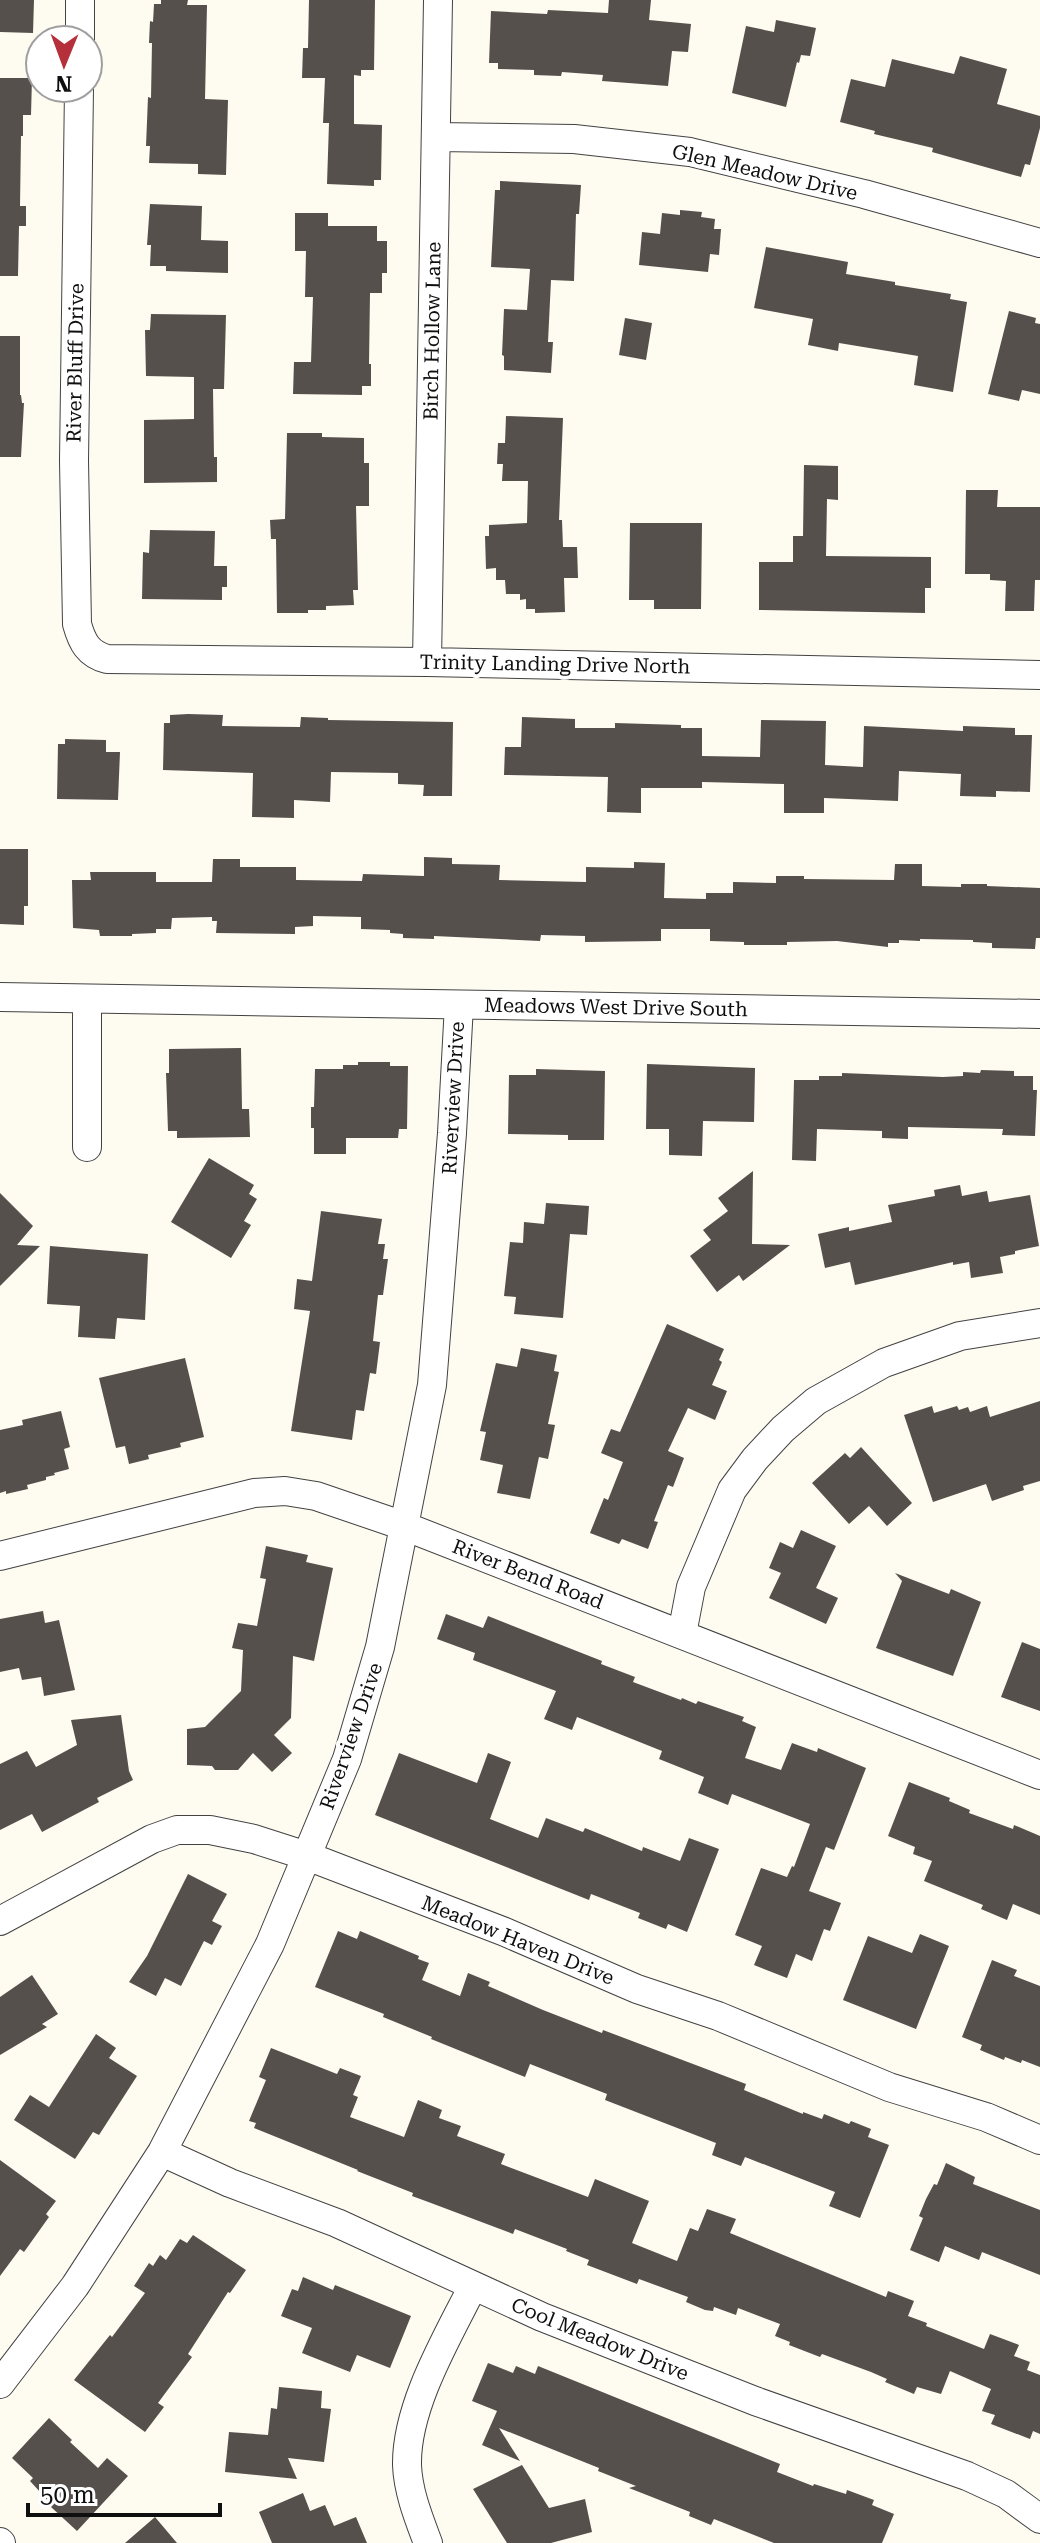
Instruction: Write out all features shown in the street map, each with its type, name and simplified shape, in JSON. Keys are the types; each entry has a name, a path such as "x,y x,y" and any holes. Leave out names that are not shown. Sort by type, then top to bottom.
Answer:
{"street":[{"path":"80,0 80,24"},
{"name":"Birch Hollow Lane","path":"427,662 438,0"},
{"name":"River Bluff Drive","path":"79,104 74,461 77,624 81,637"},
{"name":"Glen Meadow Drive","path":"436,137 574,139 690,152 864,194 1040,243"},
{"name":"Trinity Landing Drive North","path":"81,637 96,656 107,659 427,662 1040,675"},
{"name":"Meadows West Drive South","path":"0,997 1040,1014"},
{"path":"87,999 87,1147"},
{"name":"Riverview Drive","path":"0,2384 75,2286 162,2152 270,1944 347,1759 380,1647 432,1385 459,1005"},
{"path":"682,1634 691,1587 732,1490 783,1429 816,1401 884,1363 960,1336 1040,1323"},
{"name":"River Bend Road","path":"0,1556 254,1493 285,1491 316,1496 404,1526 1040,1775"},
{"name":"Meadow Haven Drive","path":"0,1921 152,1839 177,1830 210,1830 254,1839 307,1856 505,1932 637,1989 718,2016 889,2087 986,2117 1040,2140"},
{"name":"Cool Meadow Drive","path":"162,2152 230,2183 337,2223 542,2317 755,2401 967,2476 1006,2494 1040,2519"},
{"path":"428,2543 412,2497 407,2465 413,2422 431,2371 473,2286"}],"building":[{"path":"0,0 34,0 33,24 24,24 24,33 0,32"},
{"path":"161,0 188,0 187,5 207,5 205,99 228,100 226,175 198,174 198,164 149,163 150,146 146,146 148,97 151,98 150,21 153,22 154,4 161,4"},
{"path":"309,0 375,0 374,70 361,70 361,76 354,75 354,124 382,125 381,180 374,180 374,186 327,184 329,123 323,123 325,78 302,78 303,48 308,48"},
{"path":"609,0 651,0 649,20 691,24 688,52 672,51 668,86 602,81 603,75 562,72 561,76 534,75 534,70 498,69 498,63 489,63 491,11 608,13"},
{"path":"776,20 816,28 810,56 801,55 797,62 786,107 732,93 746,26 774,32"},
{"path":"960,56 1007,69 997,104 1040,116 1030,165 1025,164 1021,177 840,122 851,79 885,87 892,59 954,74"},
{"path":"0,78 24,78 24,104 31,104 31,115 23,115 21,136 20,206 26,206 26,226 19,226 18,276 0,276"},
{"path":"500,181 581,185 579,214 576,214 574,281 551,280 548,342 553,342 551,373 504,370 504,309 527,310 530,269 491,267 495,190 500,190"},
{"path":"150,204 202,206 201,240 228,241 228,273 166,271 166,266 150,266 151,245 147,245"},
{"path":"680,210 702,212 701,217 715,219 714,229 721,229 719,255 710,254 708,272 639,265 642,232 660,234 662,213 680,215"},
{"path":"295,213 328,213 328,226 377,226 377,241 387,241 387,273 382,273 382,293 370,293 371,386 362,386 362,395 293,394 294,362 311,362 313,297 305,297 306,251 295,251"},
{"path":"766,247 848,262 846,274 951,294 950,299 967,302 953,392 914,385 918,356 839,343 838,351 808,345 813,319 754,308"},
{"path":"1009,311 1036,318 1035,323 1040,324 1040,394 1022,390 1019,401 988,394"},
{"path":"151,314 226,315 224,389 213,389 217,482 144,483 144,420 194,419 194,377 146,376 145,330 150,330"},
{"path":"625,318 652,323 646,360 619,355"},
{"path":"0,336 20,336 20,395 24,403 21,457 0,457"},
{"path":"506,416 563,418 559,520 562,520 563,547 577,547 578,578 564,578 565,612 535,613 535,609 526,609 526,599 520,600 520,594 506,594 505,580 496,580 496,568 486,569 485,536 489,536 489,525 527,523 528,481 502,481 503,464 497,464 498,443 505,443"},
{"path":"287,433 364,438 364,463 369,463 369,506 356,506 358,590 353,590 354,605 326,606 326,610 308,610 308,613 277,613 276,539 271,539 270,520 285,519"},
{"path":"804,465 838,466 838,500 827,499 826,556 931,557 931,588 925,588 925,613 759,610 759,562 793,562 793,536 803,536"},
{"path":"966,490 998,490 997,507 1040,507 1040,580 1035,580 1034,611 1005,611 1006,581 990,580 990,574 965,574"},
{"path":"630,523 702,523 701,609 654,609 654,600 629,600"},
{"path":"150,530 215,531 214,566 227,566 227,587 222,587 222,600 142,599 143,552 149,553"},
{"path":"170,715 223,715 222,726 300,727 301,717 453,722 452,796 423,796 424,785 398,784 398,773 331,772 330,802 294,800 294,818 252,817 253,773 163,770 164,723 170,723"},
{"path":"522,717 575,719 575,728 615,728 615,723 702,728 702,756 760,757 761,720 826,721 825,765 863,767 864,726 963,731 963,726 1015,728 1015,735 1032,735 1030,792 996,791 996,797 960,796 961,774 899,771 898,801 824,798 824,813 784,813 784,784 702,782 702,788 641,788 641,813 607,812 608,777 504,775 505,747 521,747"},
{"path":"65,739 106,740 106,752 120,752 118,800 57,799 58,744 65,744"},
{"path":"0,849 28,849 28,906 24,906 24,925 0,924"},
{"path":"424,857 452,858 452,864 500,865 499,880 586,882 586,867 634,868 634,862 665,863 664,898 706,899 706,893 733,893 733,882 776,883 776,876 894,880 895,864 922,864 922,886 987,884 1040,888 1040,938 1036,938 1035,949 992,948 992,943 973,940 920,939 899,940 899,943 888,943 888,947 837,941 744,945 744,942 710,941 710,929 661,929 661,941 585,942 585,936 541,935 540,941 434,936 434,939 403,938 403,934 390,933 390,930 361,929 361,917 313,916 313,926 295,927 295,934 216,933 217,921 212,921 212,917 172,918 171,929 156,929 156,933 132,936 100,936 99,930 73,928 72,880 91,880 90,872 156,872 156,882 212,882 213,859 240,859 240,867 296,867 296,880 362,881 363,874 424,876"},
{"path":"241,1048 242,1109 249,1109 250,1137 177,1138 177,1131 168,1131 166,1073 169,1073 169,1049"},
{"path":"358,1062 390,1062 390,1066 408,1066 407,1129 399,1129 398,1138 346,1138 346,1154 314,1154 311,1107 314,1107 315,1069 343,1069 343,1065 358,1065"},
{"path":"647,1064 755,1068 754,1122 703,1121 702,1156 669,1155 669,1129 646,1129"},
{"path":"536,1069 605,1071 604,1140 568,1140 568,1135 508,1134 509,1075 536,1075"},
{"path":"981,1070 1014,1071 1014,1076 1033,1076 1033,1090 1037,1090 1035,1136 1002,1135 1003,1129 908,1127 908,1139 882,1138 882,1131 817,1129 816,1161 792,1160 794,1080 819,1080 819,1076 842,1076 842,1073 963,1076 963,1072 980,1073"},
{"path":"209,1158 254,1185 249,1194 257,1199 244,1221 251,1225 231,1258 171,1222"},
{"path":"753,1171 752,1244 790,1245 743,1281 739,1275 717,1292 690,1256 711,1240 703,1230 728,1211 718,1198"},
{"path":"960,1185 962,1196 987,1191 989,1202 1030,1195 1039,1246 1000,1257 1003,1273 971,1278 969,1262 953,1265 953,1262 855,1285 850,1262 825,1268 818,1234 892,1222 888,1205 935,1196 934,1190"},
{"path":"0,1193 33,1226 17,1245 40,1246 0,1286"},
{"path":"546,1203 589,1206 587,1235 570,1234 563,1318 514,1314 516,1297 504,1296 510,1242 523,1243 524,1222 544,1224"},
{"path":"321,1211 382,1219 378,1244 385,1244 383,1259 388,1259 383,1295 378,1295 373,1341 380,1342 376,1374 370,1373 364,1411 356,1410 352,1440 291,1431 310,1311 294,1309 297,1279 312,1281"},
{"path":"50,1246 148,1254 145,1320 117,1318 115,1339 78,1337 80,1306 47,1304"},
{"path":"667,1324 724,1349 712,1385 727,1391 715,1420 688,1408 668,1451 684,1458 673,1487 668,1485 654,1521 658,1522 648,1549 622,1539 619,1544 590,1533 604,1498 608,1500 623,1462 601,1453 611,1429 620,1432"},
{"path":"521,1348 557,1355 554,1371 559,1372 548,1424 555,1425 548,1459 539,1457 530,1499 497,1493 503,1465 480,1460 486,1432 480,1431 496,1363 517,1367"},
{"path":"185,1358 204,1437 180,1443 181,1447 148,1455 149,1459 129,1464 125,1446 116,1448 99,1378"},
{"path":"1040,1401 1040,1481 992,1501 986,1484 933,1502 904,1415 932,1406 934,1413 957,1406 959,1410 968,1407 970,1412 987,1406 990,1417"},
{"path":"61,1411 70,1447 64,1449 69,1469 27,1485 28,1489 0,1493 0,1430 23,1425 22,1420"},
{"path":"861,1447 912,1503 887,1526 869,1506 849,1524 812,1483 845,1453 850,1458"},
{"path":"801,1530 836,1546 816,1588 838,1598 826,1624 769,1598 781,1573 769,1568 780,1542 793,1548"},
{"path":"266,1546 308,1555 306,1562 333,1568 314,1661 293,1656 291,1718 274,1735 292,1753 272,1772 253,1753 238,1770 187,1765 187,1729 205,1727 241,1691 243,1650 232,1648 238,1623 257,1626 266,1579 260,1578"},
{"path":"895,1573 949,1594 951,1589 981,1602 953,1676 876,1648 902,1581"},
{"path":"43,1611 45,1623 59,1620 75,1690 44,1696 41,1677 22,1680 19,1668 0,1672 0,1619"},
{"path":"446,1614 483,1628 488,1616 602,1661 601,1664 635,1677 633,1682 681,1700 696,1704 698,1701 744,1717 742,1721 756,1727 745,1758 781,1770 792,1743 817,1752 818,1748 866,1768 834,1850 826,1847 809,1891 841,1903 830,1931 824,1929 812,1961 796,1954 787,1978 754,1965 762,1946 735,1935 761,1868 787,1877 794,1867 810,1824 732,1794 728,1805 698,1793 704,1777 659,1759 662,1751 577,1717 572,1730 544,1719 556,1691 473,1660 475,1653 437,1639"},
{"path":"1022,1642 1040,1649 1040,1711 1001,1697"},
{"path":"121,1715 133,1780 42,1832 32,1814 0,1830 0,1764 27,1751 36,1767 77,1745 71,1720"},
{"path":"399,1753 477,1783 488,1753 511,1762 490,1819 538,1838 546,1818 680,1861 689,1838 719,1849 687,1932 668,1924 666,1929 638,1918 640,1913 591,1894 589,1900 375,1815"},
{"path":"909,1782 950,1798 949,1801 970,1810 969,1813 1013,1829 1014,1825 1040,1836 1040,1915 1013,1904 1007,1920 981,1909 983,1905 924,1881 932,1861 913,1854 915,1847 888,1836"},
{"path":"188,1874 227,1894 212,1921 222,1926 212,1945 204,1941 181,1986 165,1978 156,1996 129,1982 147,1956"},
{"path":"338,1931 357,1939 360,1931 419,1956 418,1959 429,1963 422,1980 460,1996 468,1973 490,1982 488,1986 543,2010 746,2084 744,2090 803,2114 822,2119 824,2114 871,2129 868,2137 889,2145 860,2218 829,2206 835,2192 745,2157 741,2166 712,2155 716,2143 605,2100 607,2094 530,2064 525,2077 315,1987"},
{"path":"920,1934 949,1946 916,2029 843,2000 868,1936 912,1953"},
{"path":"992,1960 1017,1970 1014,1976 1040,1986 1040,2067 1022,2060 1021,2063 1005,2057 1004,2060 980,2050 982,2045 962,2037"},
{"path":"32,1975 58,2014 42,2024 47,2027 0,2055 0,1997"},
{"path":"96,2034 116,2048 109,2058 137,2076 99,2135 93,2132 75,2159 14,2120 30,2095 49,2107"},
{"path":"271,2048 337,2074 340,2068 361,2076 353,2095 358,2097 350,2117 404,2137 418,2100 442,2110 439,2118 461,2126 457,2136 505,2154 501,2164 588,2197 595,2179 649,2201 632,2243 677,2261 690,2228 698,2231 707,2209 736,2219 730,2233 886,2297 888,2291 914,2301 908,2316 927,2323 926,2326 984,2349 990,2334 1019,2345 1014,2356 1030,2362 1027,2370 1040,2375 1040,2434 1033,2431 1030,2439 991,2424 995,2415 982,2411 991,2389 950,2371 941,2394 917,2387 914,2394 885,2382 887,2379 871,2372 789,2345 790,2342 775,2336 780,2324 738,2308 736,2315 714,2307 713,2311 705,2310 686,2302 688,2297 639,2279 637,2284 587,2265 589,2260 567,2249 515,2229 513,2234 412,2196 413,2193 254,2128 256,2123 249,2121 266,2080 259,2077"},
{"path":"0,2160 56,2201 46,2214 49,2217 24,2252 20,2249 0,2276"},
{"path":"946,2163 975,2177 973,2184 1040,2210 1040,2275 982,2252 979,2260 945,2246 939,2262 910,2250 923,2218 919,2216 926,2199 934,2184 937,2185"},
{"path":"193,2235 246,2270 188,2354 192,2357 158,2403 164,2407 145,2432 74,2380 145,2293 134,2286 149,2263 153,2266 160,2255 166,2260 180,2239 187,2243"},
{"path":"303,2277 333,2290 335,2285 411,2316 390,2368 357,2355 350,2372 302,2353 312,2328 281,2316 292,2289 298,2291"},
{"path":"488,2363 513,2373 516,2366 535,2374 538,2366 780,2464 777,2472 813,2486 846,2494 847,2490 874,2500 872,2505 894,2514 882,2543 774,2543 714,2519 711,2525 689,2516 690,2512 629,2488 636,2486 598,2471 599,2468 499,2428 520,2461 482,2445 497,2411 472,2401"},
{"path":"279,2387 322,2391 321,2408 331,2409 324,2462 288,2458 297,2479 225,2472 229,2432 268,2435 271,2408 277,2409"},
{"path":"49,2418 98,2468 107,2458 128,2476 77,2531 51,2507 30,2481 33,2478 12,2458"},
{"path":"522,2465 549,2508 585,2499 592,2532 551,2543 507,2543 473,2489"},
{"path":"303,2493 310,2511 325,2505 334,2526 356,2517 367,2543 272,2543 259,2512"},
{"path":"155,2517 177,2543 125,2543"}]}
